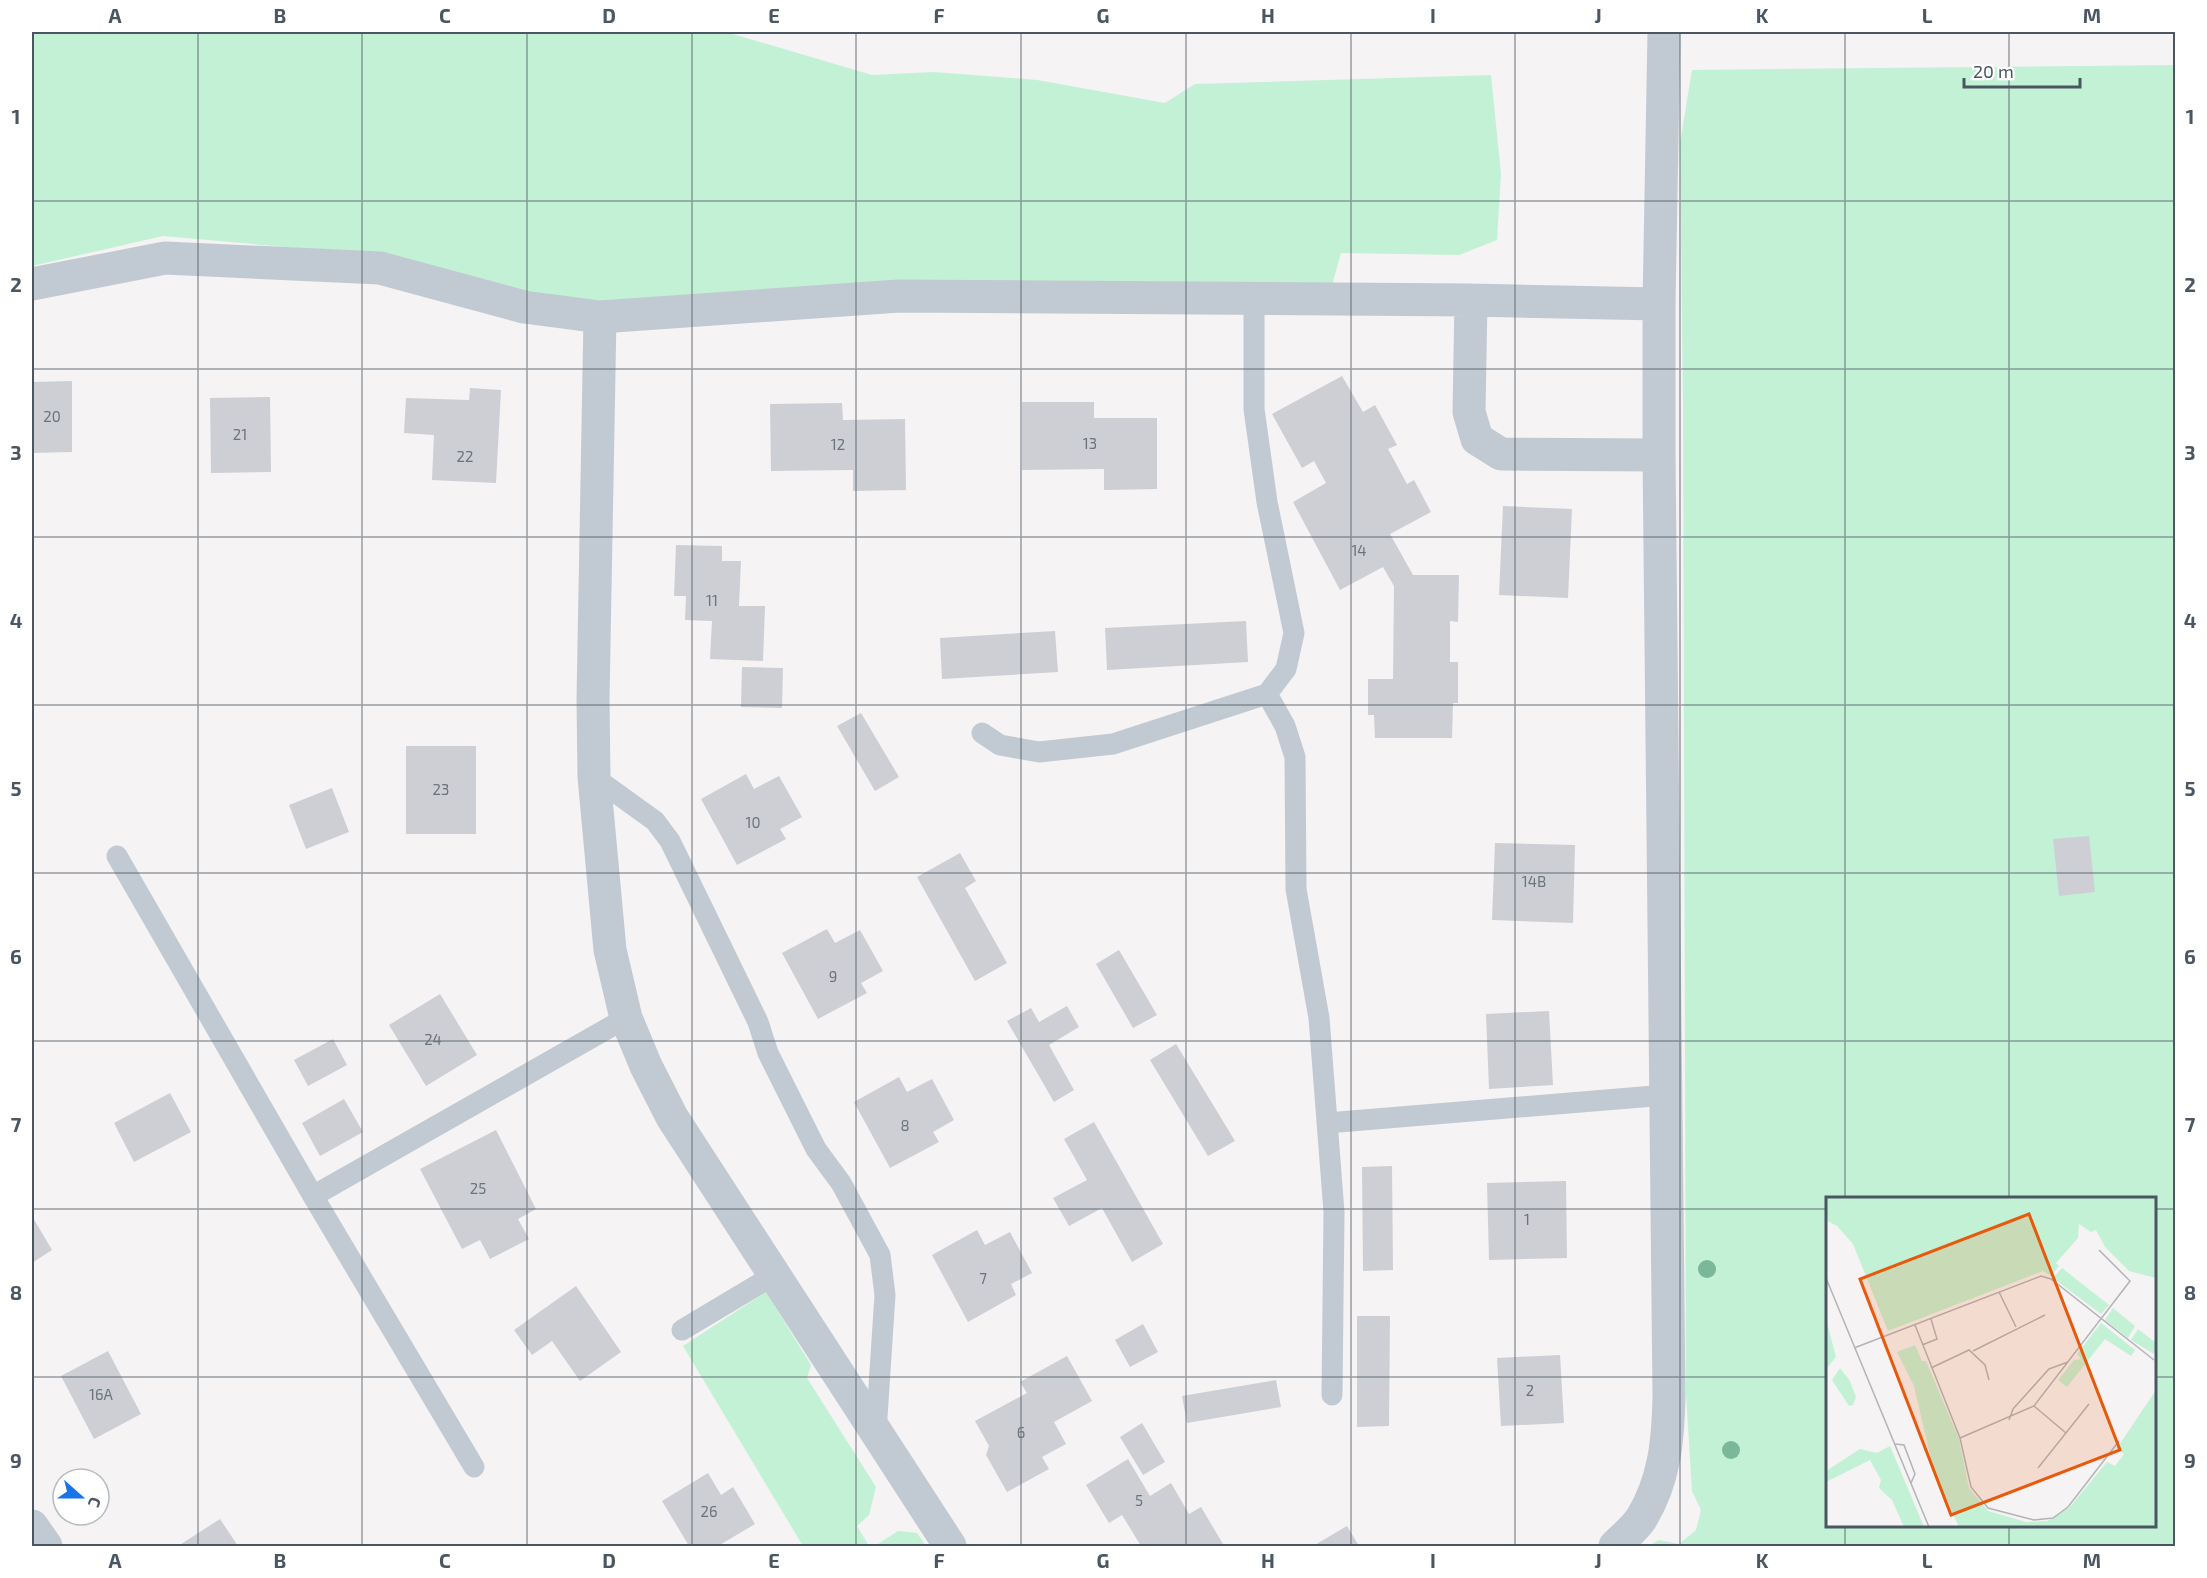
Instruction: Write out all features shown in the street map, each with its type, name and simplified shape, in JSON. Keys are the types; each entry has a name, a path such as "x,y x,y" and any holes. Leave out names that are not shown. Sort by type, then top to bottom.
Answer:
{"street":[{"path":"1615,1546 1640,1520 1659,1482 1668,1442 1659,455 1664,32"},
{"path":"32,284 165,258 380,268 525,307 600,317 898,296 1472,300 1659,304"},
{"path":"1472,300 1469,412 1477,439 1501,454 1659,455"},
{"path":"600,317 593,688 594,777 610,950 626,1018 646,1066 672,1117 950,1546"},
{"path":"32,1526 46,1546"}],"lane":[{"path":"982,733 1000,745 1039,752 1113,744 1268,694 1286,669 1294,633 1267,502 1254,409 1254,300"},
{"path":"1268,694 1285,726 1294,758 1296,889 1319,1018 1334,1212 1332,1395"},
{"path":"594,777 655,821 670,840 758,1022 768,1053 816,1149 842,1183 880,1255 885,1295 876,1433"},
{"path":"117,856 313,1196 474,1467"},
{"path":"313,1196 626,1018"},
{"path":"1327,1123 1666,1095"},
{"path":"682,1330 774,1275"}],"green space":[{"path":"32,32 726,32 872,75 934,72 1037,80 1165,103 1195,84 1491,75 1501,174 1497,240 1459,255 1341,253 1332,285 599,305 530,296 386,256 163,236 32,266"},
{"path":"2175,65 2175,1546 1648,1546 1659,1540 1679,1544 1696,1530 1701,1510 1692,1491 1686,1394 1680,143 1692,70"},
{"path":"766,1292 811,1365 807,1378 876,1487 869,1515 857,1526 869,1546 803,1546 683,1346"},
{"path":"898,1531 917,1533 926,1546 875,1546"}],"building":[{"path":"1342,376 1363,412 1375,405 1397,445 1388,449 1407,484 1414,480 1431,512 1390,534 1413,575 1459,575 1458,622 1450,621 1450,662 1458,662 1458,703 1453,703 1452,738 1375,738 1374,715 1368,715 1368,679 1393,679 1394,586 1383,567 1340,590 1293,502 1326,483 1314,461 1302,468 1272,414"},
{"path":"72,381 72,452 32,453 32,382"},
{"path":"470,388 501,390 496,483 432,480 434,435 404,433 406,398 469,400"},
{"path":"270,397 271,472 211,473 210,398"},
{"path":"1022,402 1094,402 1094,418 1157,418 1157,489 1104,490 1104,469 1022,470"},
{"path":"842,403 843,420 905,419 906,490 853,491 853,470 771,471 770,404"},
{"path":"1503,506 1572,509 1568,598 1499,595"},
{"path":"676,545 722,546 722,561 741,561 739,606 765,606 763,661 710,659 712,621 685,620 686,596 674,596"},
{"path":"1246,621 1248,662 1107,670 1105,628"},
{"path":"1055,631 1058,672 942,679 940,638"},
{"path":"742,667 783,668 782,708 741,707"},
{"path":"861,713 899,777 875,791 837,726"},
{"path":"406,746 476,746 476,834 406,834"},
{"path":"746,774 754,789 779,776 802,817 780,829 786,839 737,865 701,799"},
{"path":"332,788 349,832 306,849 289,805"},
{"path":"2089,836 2095,892 2059,896 2053,839"},
{"path":"1495,843 1575,845 1573,923 1492,920"},
{"path":"960,853 976,881 965,888 1007,963 975,981 917,877"},
{"path":"827,929 835,943 860,930 883,971 861,983 867,993 818,1019 782,953"},
{"path":"1119,950 1157,1015 1133,1028 1096,964"},
{"path":"440,994 477,1055 426,1086 389,1025"},
{"path":"1067,1006 1079,1027 1049,1045 1074,1090 1054,1102 1007,1021 1031,1008 1039,1022"},
{"path":"1549,1011 1553,1085 1489,1089 1486,1014"},
{"path":"333,1039 347,1065 308,1086 294,1060"},
{"path":"1176,1044 1235,1141 1208,1156 1150,1060"},
{"path":"899,1077 907,1092 932,1079 954,1120 933,1132 939,1142 890,1168 854,1102"},
{"path":"170,1093 191,1132 134,1162 114,1123"},
{"path":"344,1099 363,1132 320,1156 302,1123"},
{"path":"1094,1122 1163,1244 1132,1262 1102,1208 1069,1226 1053,1198 1087,1180 1064,1139"},
{"path":"496,1130 536,1209 518,1219 529,1239 490,1259 480,1240 462,1249 420,1169"},
{"path":"1392,1166 1393,1270 1363,1271 1362,1167"},
{"path":"1566,1181 1567,1258 1489,1260 1487,1183"},
{"path":"32,1216 52,1250 32,1263"},
{"path":"977,1230 985,1245 1010,1232 1032,1273 1011,1284 1016,1295 968,1322 932,1255"},
{"path":"576,1286 621,1352 580,1381 552,1341 532,1355 514,1330"},
{"path":"1357,1316 1390,1316 1389,1426 1357,1427"},
{"path":"1143,1324 1158,1352 1130,1367 1115,1340"},
{"path":"108,1351 141,1414 94,1439 61,1376"},
{"path":"1560,1355 1564,1423 1501,1426 1497,1358"},
{"path":"1067,1356 1092,1401 1054,1422 1066,1444 1042,1457 1049,1469 1007,1492 986,1455 989,1446 975,1421 1027,1393 1020,1382"},
{"path":"1276,1380 1281,1407 1187,1423 1182,1396"},
{"path":"1142,1423 1165,1462 1143,1475 1120,1437"},
{"path":"1128,1459 1150,1496 1171,1483 1189,1514 1201,1507 1223,1544 1218,1546 1141,1546 1122,1515 1109,1523 1086,1485"},
{"path":"708,1473 721,1495 733,1487 755,1524 718,1546 689,1546 662,1501"},
{"path":"220,1519 238,1546 178,1546"},
{"path":"1347,1526 1359,1546 1313,1546"}]}
